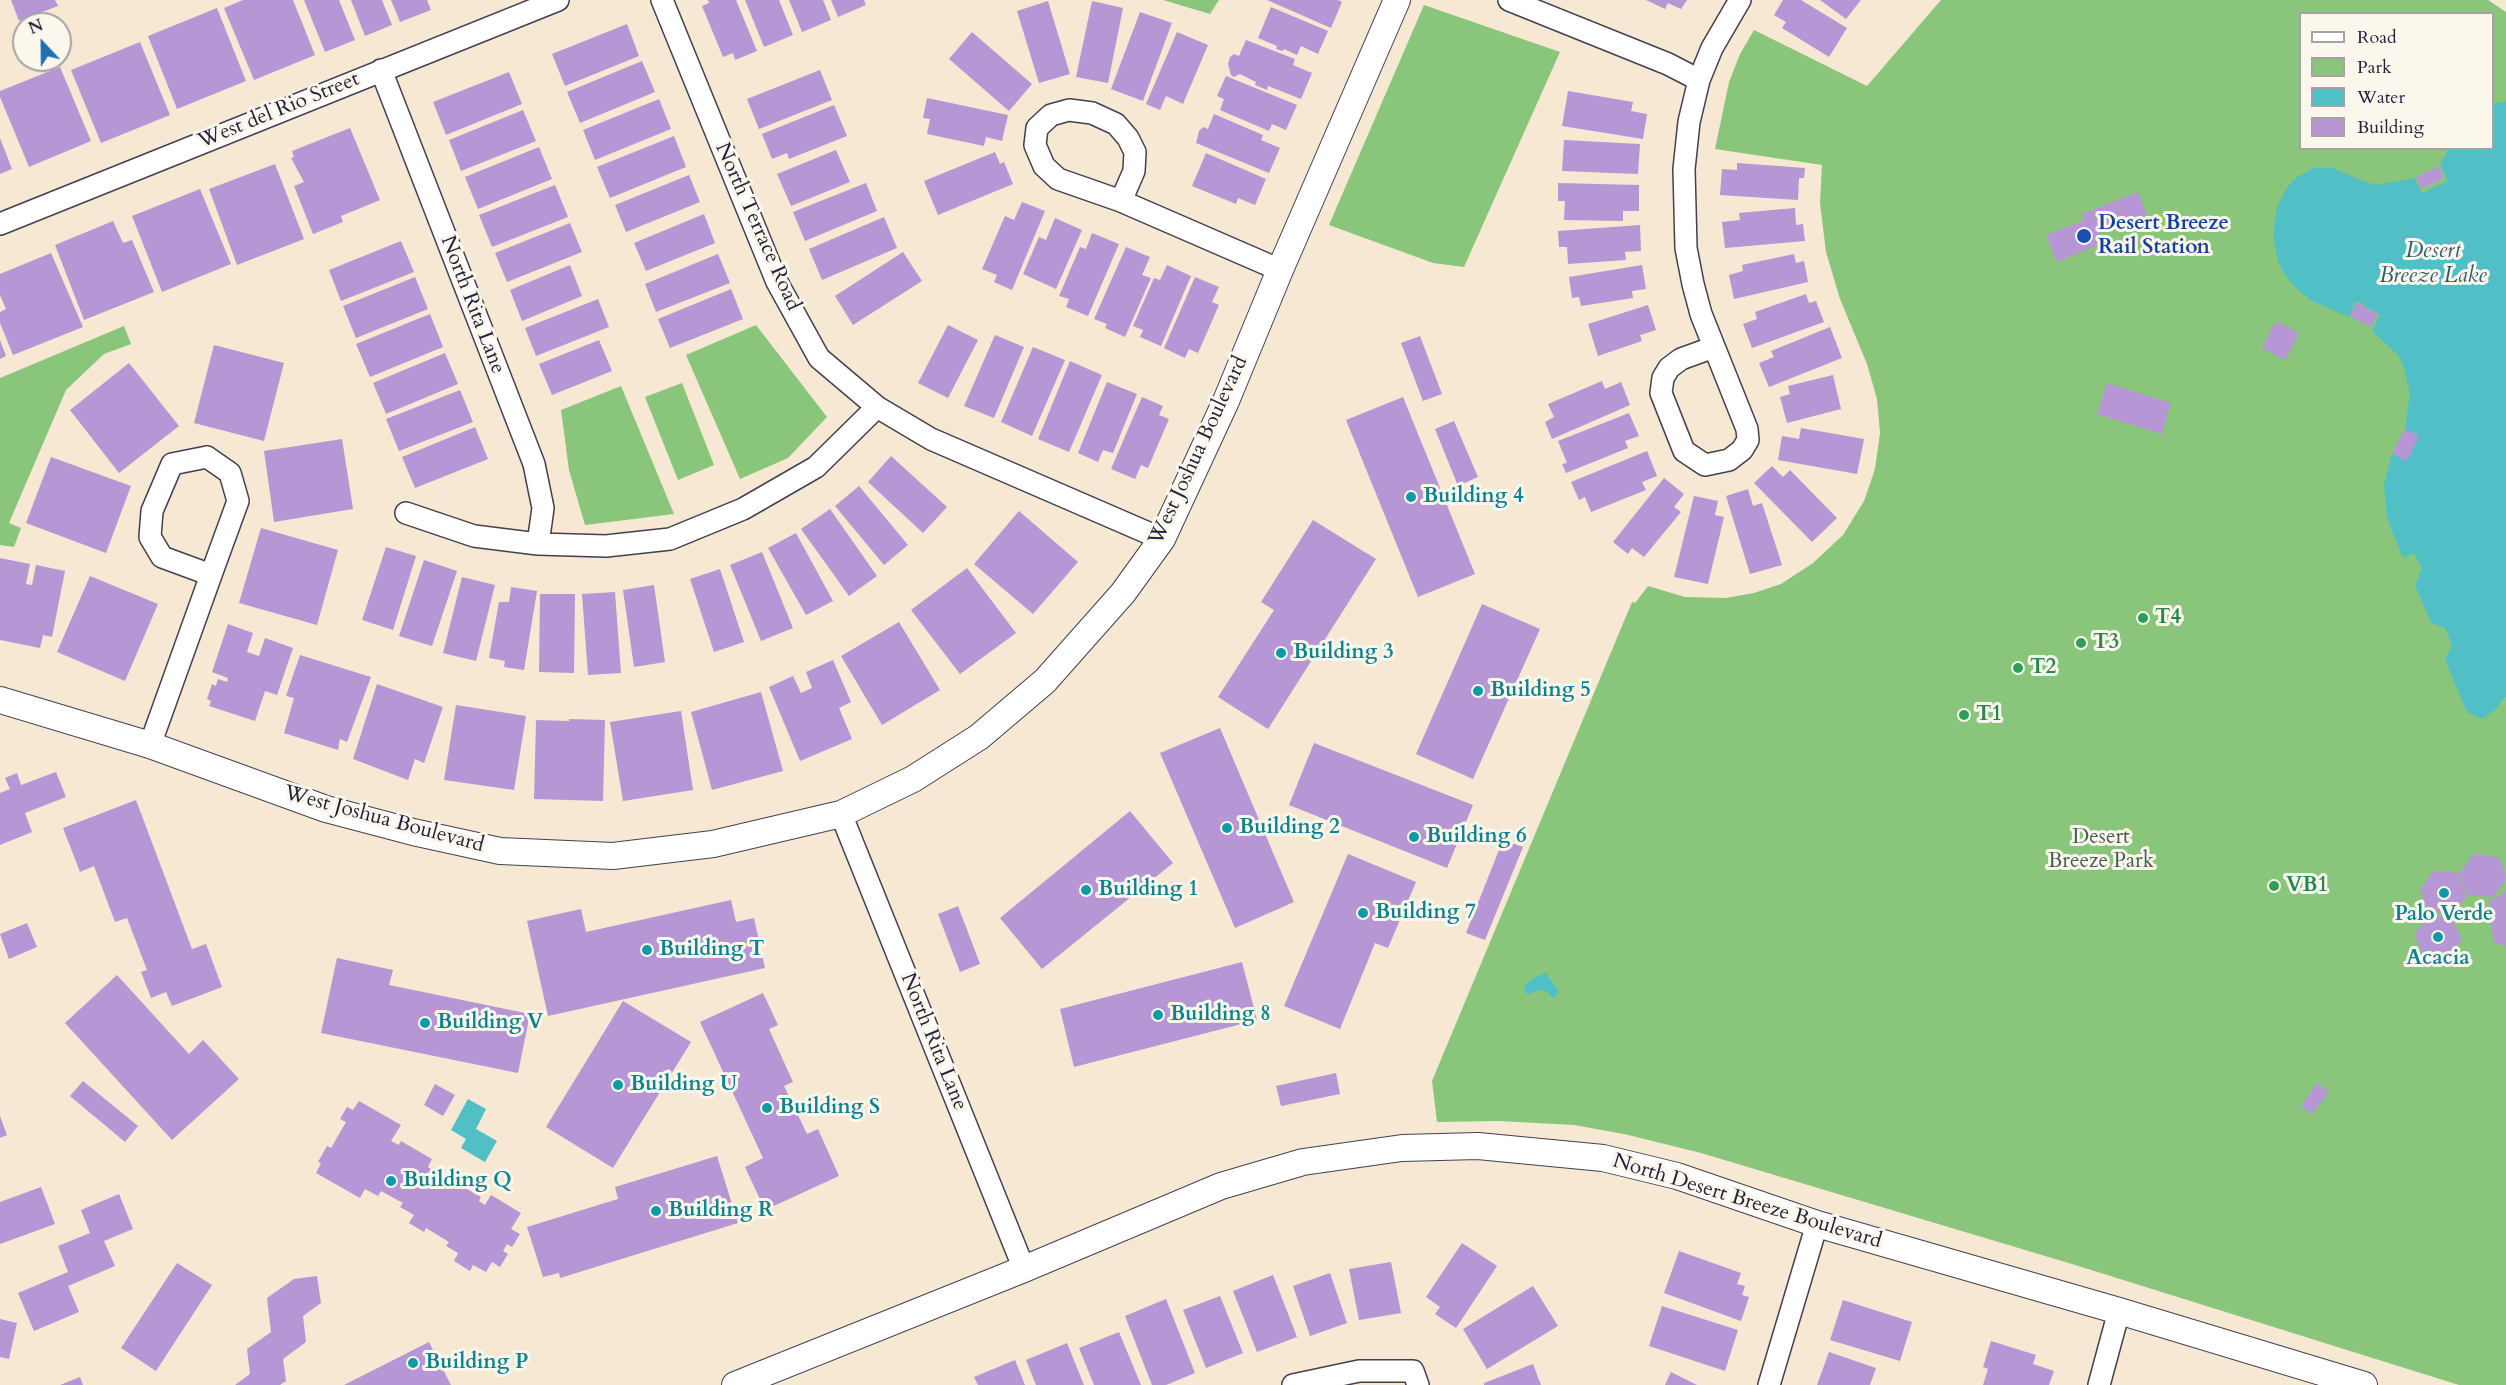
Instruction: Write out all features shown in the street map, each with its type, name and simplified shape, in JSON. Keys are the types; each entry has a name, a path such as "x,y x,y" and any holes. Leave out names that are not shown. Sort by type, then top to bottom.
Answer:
{"street":[{"name":"West del Rio Street","path":"0,224 558,0"},
{"name":"North Terrace Road","path":"662,0 777,282 819,358 877,407 931,439 1162,539"},
{"name":"West Joshua Boulevard","path":"0,699 150,745 326,809 413,832 500,851 613,856 713,844 842,814 913,779 979,737 1045,681 1123,592 1162,539 1226,401 1397,0"},
{"path":"1509,0 1668,64 1699,80"},
{"path":"1714,347 1681,359 1669,368 1663,378 1661,393 1684,451 1705,465 1729,460 1742,450 1748,440 1747,429 1701,314 1693,284 1686,248 1684,169 1689,122 1699,80 1712,48 1740,0"},
{"name":"North Rita Lane","path":"381,70 534,464 543,508 538,544"},
{"path":"1121,201 1134,171 1134,152 1128,138 1116,124 1092,113 1069,110 1051,115 1037,128 1035,145 1044,166 1058,179 1121,201 1280,270"},
{"path":"406,513 474,536 538,544 606,546 670,539 743,509 816,467 877,407"},
{"path":"150,745 211,576 238,501 230,473 207,456 172,464 153,511 150,537 162,557 211,576"},
{"name":"North Rita Lane","path":"842,814 1024,1269"},
{"name":"North Desert Breeze Boulevard","path":"735,1385 1024,1269 1221,1186 1303,1162 1402,1148 1478,1146 1603,1158 1677,1176 1817,1224 2119,1311 2364,1385"},
{"path":"1769,1385 1817,1224"},
{"path":"2099,1385 2119,1311"},
{"path":"1293,1385 1359,1371 1415,1378"}],"green space":[{"path":"1163,0 1219,0 1210,14"},
{"name":"Desert Breeze Park","path":"1941,0 2488,0 2506,12 2506,1385 2459,1385 2072,1264 1701,1153 1624,1134 1574,1125 1499,1121 1437,1122 1432,1081 1632,602 1635,603 1648,586 1685,597 1726,598 1754,593 1781,584 1813,563 1843,535 1864,501 1875,469 1880,433 1877,399 1867,364 1840,299 1826,252 1820,203 1822,165 1715,149 1729,82 1740,54 1754,30 1867,86"},
{"path":"1424,5 1560,52 1464,267 1433,263 1329,225"},
{"path":"756,325 827,417 788,458 740,479 686,355"},
{"path":"124,326 131,344 104,354 66,390 9,523 21,528 14,547 0,545 0,378"},
{"path":"682,383 714,465 678,480 645,397"},
{"path":"621,386 674,514 585,525 569,470 561,410"}],"water":[{"name":"Desert Breeze Lake","path":"2506,101 2506,696 2496,709 2482,719 2467,712 2445,660 2452,645 2445,628 2431,623 2415,585 2422,569 2414,553 2403,558 2387,518 2384,485 2392,454 2407,460 2419,436 2405,429 2410,393 2403,365 2397,354 2372,331 2380,315 2356,301 2349,317 2312,301 2299,291 2286,277 2278,261 2273,234 2277,208 2285,191 2294,179 2313,168 2333,168 2377,185 2414,178 2422,193 2448,181 2440,165 2448,150 2494,150 2494,104"},
{"path":"1546,973 1559,992 1553,998 1547,991 1541,990 1528,994 1524,992 1526,983"},
{"path":"468,1099 486,1109 476,1129 497,1141 485,1162 461,1148 466,1139 451,1130"}],"building":[{"path":"11,0 55,0 58,6 42,12 16,12"},
{"path":"243,0 293,0 315,55 254,80 224,8"},
{"path":"304,0 339,0 355,40 325,52"},
{"path":"351,0 382,0 392,25 365,36"},
{"path":"391,0 427,0 431,10 400,22"},
{"path":"708,0 736,0 757,51 735,60 733,53 723,57 702,6 709,3"},
{"path":"745,0 779,0 793,35 764,47"},
{"path":"789,0 823,0 831,20 802,32"},
{"path":"831,0 864,0 866,5 838,17"},
{"path":"1267,0 1338,0 1342,2 1331,28"},
{"path":"1646,0 1687,0 1681,9 1668,3 1665,9"},
{"path":"1783,0 1801,0 1847,28 1829,57 1782,28 1786,22 1774,15"},
{"path":"1820,0 1861,0 1846,19"},
{"path":"1048,1 1070,74 1039,83 1017,11"},
{"path":"1092,1 1123,8 1108,83 1076,77"},
{"path":"1271,7 1328,31 1318,54 1301,46 1297,55 1284,49 1283,51 1276,49 1277,46 1258,38"},
{"path":"217,8 246,81 177,109 148,36"},
{"path":"1140,12 1172,23 1143,101 1111,89"},
{"path":"627,24 639,56 565,86 552,54"},
{"path":"972,32 1032,84 1009,111 949,59"},
{"path":"1177,32 1208,45 1183,104 1166,96 1160,110 1146,104"},
{"path":"1246,40 1295,59 1293,65 1312,73 1301,99 1268,86 1267,90 1255,85 1256,82 1240,74 1234,77 1231,75 1228,64 1230,57 1234,54 1239,56"},
{"path":"140,42 170,115 101,143 72,70"},
{"path":"642,61 655,92 580,123 567,92"},
{"path":"820,70 832,100 759,129 747,99"},
{"path":"48,72 62,72 91,141 29,167 0,97 0,91"},
{"path":"509,72 522,104 446,135 433,102"},
{"path":"1226,76 1297,105 1286,130 1272,124 1269,131 1220,110 1224,99 1217,96"},
{"path":"1568,91 1633,102 1631,111 1647,114 1643,139 1562,126"},
{"path":"927,98 1008,115 1002,141 986,137 984,146 927,134 930,119 923,118"},
{"path":"659,99 671,129 595,160 583,130"},
{"path":"834,105 847,136 789,159 787,153 772,159 762,134"},
{"path":"523,110 536,141 461,171 449,140"},
{"path":"1214,114 1263,135 1261,140 1280,148 1269,173 1196,143 1199,131 1203,127 1208,129"},
{"path":"350,128 380,200 341,216 343,222 313,234 294,186 304,182 291,158 294,157 292,151"},
{"path":"674,136 686,167 610,198 597,167"},
{"path":"0,138 12,169 0,174"},
{"path":"1564,140 1640,144 1638,174 1562,171"},
{"path":"539,147 552,179 478,209 465,177"},
{"path":"836,150 850,182 791,206 777,174"},
{"path":"995,152 1000,164 1004,162 1013,184 938,215 924,181"},
{"path":"1206,153 1266,179 1255,205 1238,198 1236,204 1192,186"},
{"path":"1737,163 1805,168 1804,178 1799,178 1798,200 1720,195 1722,169 1737,170"},
{"path":"275,164 304,239 237,265 209,189"},
{"path":"2439,166 2444,178 2422,189 2416,177"},
{"path":"689,175 700,202 626,232 615,205"},
{"path":"866,183 877,211 805,241 793,212"},
{"path":"1558,183 1639,185 1639,211 1623,211 1623,221 1564,220 1565,201 1558,201"},
{"path":"555,185 568,217 492,247 479,215"},
{"path":"200,189 231,264 162,292 132,216"},
{"name":"Desert Breeze Rail Station","path":"2138,192 2147,215 2097,235 2101,244 2057,262 2046,235 2084,220 2082,214"},
{"path":"1022,202 1045,211 1012,290 994,282 997,275 982,269 1005,216 1014,220"},
{"path":"1795,208 1796,225 1803,224 1805,241 1725,248 1722,222 1740,220 1739,213"},
{"path":"704,214 715,243 646,271 634,243"},
{"path":"884,217 897,248 822,280 809,249"},
{"path":"1055,218 1082,230 1056,289 1023,274 1039,237 1046,240"},
{"path":"113,221 123,243 132,240 154,292 84,320 55,245"},
{"path":"570,223 582,252 507,282 495,253"},
{"path":"1640,225 1641,251 1625,252 1626,260 1568,264 1567,247 1559,247 1558,231"},
{"path":"1092,233 1119,244 1088,316 1066,307 1069,299 1059,296 1080,247 1086,249"},
{"path":"401,241 414,272 341,301 329,270"},
{"path":"1126,247 1150,257 1142,275 1151,278 1125,337 1105,328 1107,324 1094,319"},
{"path":"903,252 922,281 853,325 835,296"},
{"path":"51,253 83,327 13,355 0,323 0,312 6,309 0,295 0,274"},
{"path":"718,254 730,283 656,312 645,284"},
{"path":"1794,254 1796,263 1804,261 1808,282 1734,299 1729,275 1743,271 1742,265"},
{"path":"570,265 582,296 522,321 510,290"},
{"path":"1167,265 1191,276 1161,346 1140,337 1143,330 1133,326 1154,278 1160,280"},
{"path":"1642,265 1646,289 1632,291 1633,298 1581,306 1579,297 1572,298 1569,277"},
{"path":"415,277 428,309 356,338 343,306"},
{"path":"1195,277 1219,287 1212,302 1219,305 1198,353 1189,349 1185,358 1164,348"},
{"path":"731,289 743,319 670,348 658,319"},
{"path":"1806,294 1809,303 1816,301 1824,322 1752,348 1743,324 1757,319 1755,312"},
{"path":"598,299 609,327 536,356 525,328"},
{"path":"2357,303 2378,314 2371,327 2350,316"},
{"path":"1648,305 1656,330 1640,335 1642,341 1598,356 1588,324"},
{"path":"430,314 443,347 370,377 356,344"},
{"path":"2276,321 2299,333 2285,360 2262,348"},
{"path":"948,325 978,340 948,398 918,383"},
{"path":"1830,327 1842,358 1769,387 1759,363 1774,357 1771,351"},
{"path":"995,335 1024,347 994,418 964,406"},
{"path":"1420,336 1442,394 1423,401 1401,343"},
{"path":"0,340 6,356 0,359"},
{"path":"599,340 612,371 552,395 539,364"},
{"path":"214,345 284,363 264,441 194,423"},
{"path":"1033,347 1065,360 1032,436 1001,422"},
{"path":"445,353 458,384 386,414 373,383"},
{"path":"1070,361 1102,375 1069,452 1038,439"},
{"path":"129,363 179,426 119,473 70,410"},
{"path":"1833,375 1841,409 1787,423 1780,397 1790,394 1788,386"},
{"path":"1602,381 1605,389 1621,382 1630,405 1552,439 1545,422 1554,417 1548,404"},
{"path":"1107,382 1137,394 1113,453 1103,450 1098,462 1078,453"},
{"path":"2107,383 2171,403 2162,434 2097,414"},
{"path":"460,390 473,422 399,451 386,419"},
{"path":"1142,397 1163,406 1159,415 1169,419 1148,468 1141,465 1135,479 1111,469"},
{"name":"Building 4","path":"1403,397 1475,574 1418,597 1346,420"},
{"path":"1629,413 1639,436 1625,441 1628,448 1566,473 1562,464 1567,463 1558,441"},
{"path":"1454,421 1478,477 1458,486 1435,429"},
{"path":"475,427 488,459 415,488 402,457"},
{"path":"1801,428 1864,439 1857,474 1778,460 1782,436 1799,439"},
{"path":"2405,429 2419,436 2407,461 2392,454"},
{"path":"342,439 353,509 274,522 264,451"},
{"path":"1647,451 1657,476 1642,482 1646,490 1591,512 1585,497 1579,500 1571,482"},
{"path":"891,456 947,507 923,533 868,482"},
{"path":"51,457 131,486 106,553 26,523"},
{"path":"1772,466 1783,477 1790,470 1837,518 1812,542 1754,483"},
{"path":"1664,478 1684,494 1674,507 1681,512 1644,557 1632,548 1628,554 1613,542"},
{"path":"859,486 908,545 884,565 835,506"},
{"path":"1748,489 1753,506 1762,503 1782,565 1750,574 1726,496"},
{"path":"1694,496 1718,501 1715,515 1724,517 1708,584 1674,577"},
{"path":"830,509 877,576 849,596 801,529"},
{"path":"1019,511 1078,562 1033,614 974,564"},
{"name":"Building 3","path":"1313,520 1376,559 1268,729 1218,697 1274,610 1261,602"},
{"path":"261,528 338,550 317,625 239,603"},
{"path":"796,533 833,601 806,615 768,548"},
{"path":"386,547 416,556 393,630 362,620"},
{"path":"762,552 793,628 761,641 730,565"},
{"path":"0,558 30,564 26,584 32,585 36,565 65,571 52,637 43,635 40,648 0,640"},
{"path":"424,560 457,571 432,646 399,636"},
{"path":"967,568 1016,633 960,674 911,610"},
{"path":"720,569 744,642 714,652 690,579"},
{"path":"90,576 158,604 125,681 57,652"},
{"path":"462,577 495,585 476,661 443,653"},
{"path":"654,585 665,662 634,667 623,590"},
{"path":"511,587 537,591 524,670 504,667 505,661 489,658 499,602 509,602"},
{"path":"615,592 621,673 588,675 582,594"},
{"path":"540,594 575,594 574,673 539,672"},
{"name":"Building 5","path":"1482,604 1540,629 1473,779 1416,754"},
{"path":"899,622 940,690 882,725 841,656"},
{"path":"228,624 253,633 247,652 259,656 265,638 293,648 277,695 265,691 255,721 209,706 211,701 207,699 212,684 216,686 218,679 227,682 228,678 212,672"},
{"path":"300,655 371,677 347,742 340,739 338,750 284,733 294,698 286,696"},
{"path":"833,660 851,702 839,708 852,739 800,761 769,687 793,676 801,693 812,688 806,672"},
{"path":"377,684 443,707 424,763 415,759 408,780 353,759"},
{"path":"761,692 783,771 712,790 691,712"},
{"path":"456,705 526,716 514,790 444,780"},
{"path":"681,711 693,790 623,801 610,722"},
{"path":"569,719 605,720 603,801 534,799 536,720 569,721"},
{"name":"Building 2","path":"1220,728 1294,902 1235,928 1160,753"},
{"name":"Building 6","path":"1314,743 1473,805 1447,868 1289,805"},
{"path":"56,772 66,797 25,813 32,832 0,845 0,793 10,789 5,778 17,773 21,785"},
{"path":"136,800 192,949 206,944 222,987 172,1006 166,992 151,998 141,972 147,970 127,918 115,922 94,866 80,872 63,828"},
{"name":"Building 1","path":"1130,811 1173,863 1042,969 1000,918"},
{"path":"1503,840 1523,847 1485,940 1466,933"},
{"name":"Building 7","path":"1348,854 1416,882 1388,948 1375,943 1340,1029 1284,1006"},
{"path":"2474,854 2498,857 2506,875 2506,880 2493,897 2468,895 2459,873"},
{"name":"Palo Verde","path":"2434,870 2458,873 2467,896 2452,914 2429,913 2420,890"},
{"path":"2506,891 2506,947 2493,941 2489,902"},
{"name":"Building T","path":"731,900 736,922 754,918 765,968 548,1016 527,921 581,909 586,932"},
{"path":"958,906 980,964 960,972 938,914"},
{"name":"Acacia","path":"2429,916 2452,918 2462,940 2447,958 2423,955 2414,934"},
{"path":"27,923 37,947 9,959 0,934"},
{"name":"Building V","path":"337,958 393,970 389,985 530,1014 518,1073 321,1033"},
{"name":"Building 8","path":"1242,962 1257,1020 1074,1067 1060,1009"},
{"path":"117,975 189,1054 203,1040 239,1079 172,1140 65,1023"},
{"name":"Building S","path":"763,993 778,1025 769,1029 793,1082 784,1086 807,1134 818,1129 839,1176 765,1210 745,1167 763,1158 700,1022"},
{"name":"Building U","path":"623,1001 691,1042 613,1168 546,1127"},
{"path":"1336,1073 1340,1094 1281,1106 1276,1086"},
{"path":"83,1081 138,1126 125,1142 70,1096"},
{"path":"2317,1083 2329,1092 2312,1114 2301,1106"},
{"path":"435,1084 455,1095 443,1116 424,1105"},
{"name":"Building Q","path":"359,1101 401,1125 391,1141 399,1145 401,1141 432,1159 428,1167 481,1197 479,1201 485,1205 491,1195 521,1213 511,1229 520,1234 512,1247 507,1244 503,1251 508,1254 500,1267 492,1262 486,1272 473,1265 470,1271 454,1261 458,1253 446,1246 449,1242 426,1228 424,1232 409,1223 414,1215 400,1207 403,1203 381,1191 378,1196 365,1189 360,1198 316,1173 321,1163 318,1162 327,1146 331,1148 346,1122 340,1119 347,1107 353,1110"},
{"path":"0,1116 7,1135 0,1138"},
{"name":"Building R","path":"717,1156 738,1223 560,1278 559,1273 543,1277 527,1227 618,1199 615,1187"},
{"path":"41,1187 55,1224 0,1244 0,1202"},
{"path":"119,1194 133,1229 104,1241 115,1266 68,1286 79,1312 34,1331 18,1293 68,1272 58,1246 90,1233 81,1210"},
{"path":"1462,1243 1497,1266 1456,1328 1435,1314 1440,1307 1426,1297"},
{"path":"1679,1251 1741,1273 1737,1284 1745,1286 1742,1295 1749,1297 1741,1321 1664,1293"},
{"path":"1391,1262 1401,1313 1359,1320 1349,1269"},
{"path":"177,1263 212,1285 156,1371 121,1348"},
{"path":"1330,1273 1347,1323 1310,1336 1293,1286"},
{"path":"1273,1275 1297,1337 1257,1352 1233,1291"},
{"path":"317,1276 321,1303 303,1316 306,1342 283,1359 286,1381 280,1385 235,1385 250,1374 247,1349 271,1332 267,1298 294,1279"},
{"path":"1533,1286 1558,1326 1487,1369 1463,1329"},
{"path":"1220,1296 1243,1353 1206,1368 1183,1310"},
{"path":"1166,1299 1195,1373 1166,1385 1152,1385 1125,1316"},
{"path":"1843,1300 1912,1322 1900,1361 1830,1340"},
{"path":"1662,1306 1738,1330 1725,1371 1649,1346"},
{"path":"0,1319 17,1323 9,1359 0,1357"},
{"path":"1119,1332 1141,1385 1094,1385 1079,1348"},
{"path":"1991,1341 2036,1355 2033,1364 2054,1371 2049,1385 1983,1385 1988,1369 1983,1367"},
{"name":"Building P","path":"429,1342 451,1385 344,1385"},
{"path":"1067,1343 1084,1385 1036,1385 1026,1360"},
{"path":"1829,1352 1876,1368 1870,1385 1817,1385"},
{"path":"1015,1360 1025,1385 978,1385 974,1377"},
{"path":"1533,1364 1541,1385 1484,1385 1484,1383"},
{"path":"1671,1372 1697,1385 1665,1385"},
{"path":"80,1377 83,1385 60,1385"}],"place":[{"name":"Desert Breeze Rail Station","path":"2084,236"},
{"name":"Building 4","path":"1411,497"},
{"name":"T4","path":"2143,618"},
{"name":"T3","path":"2081,643"},
{"name":"Building 3","path":"1281,653"},
{"name":"T2","path":"2018,668"},
{"name":"Building 5","path":"1478,691"},
{"name":"T1","path":"1964,715"},
{"name":"Building 2","path":"1227,828"},
{"name":"Building 6","path":"1414,837"},
{"name":"VB1","path":"2274,886"},
{"name":"Building 1","path":"1086,890"},
{"name":"Palo Verde","path":"2444,893"},
{"name":"Building 7","path":"1363,913"},
{"name":"Acacia","path":"2438,937"},
{"name":"Building T","path":"647,950"},
{"name":"Building 8","path":"1158,1015"},
{"name":"Building V","path":"425,1023"},
{"name":"Building U","path":"618,1085"},
{"name":"Building S","path":"767,1108"},
{"name":"Building Q","path":"391,1181"},
{"name":"Building R","path":"656,1211"},
{"name":"Building P","path":"413,1363"}]}
